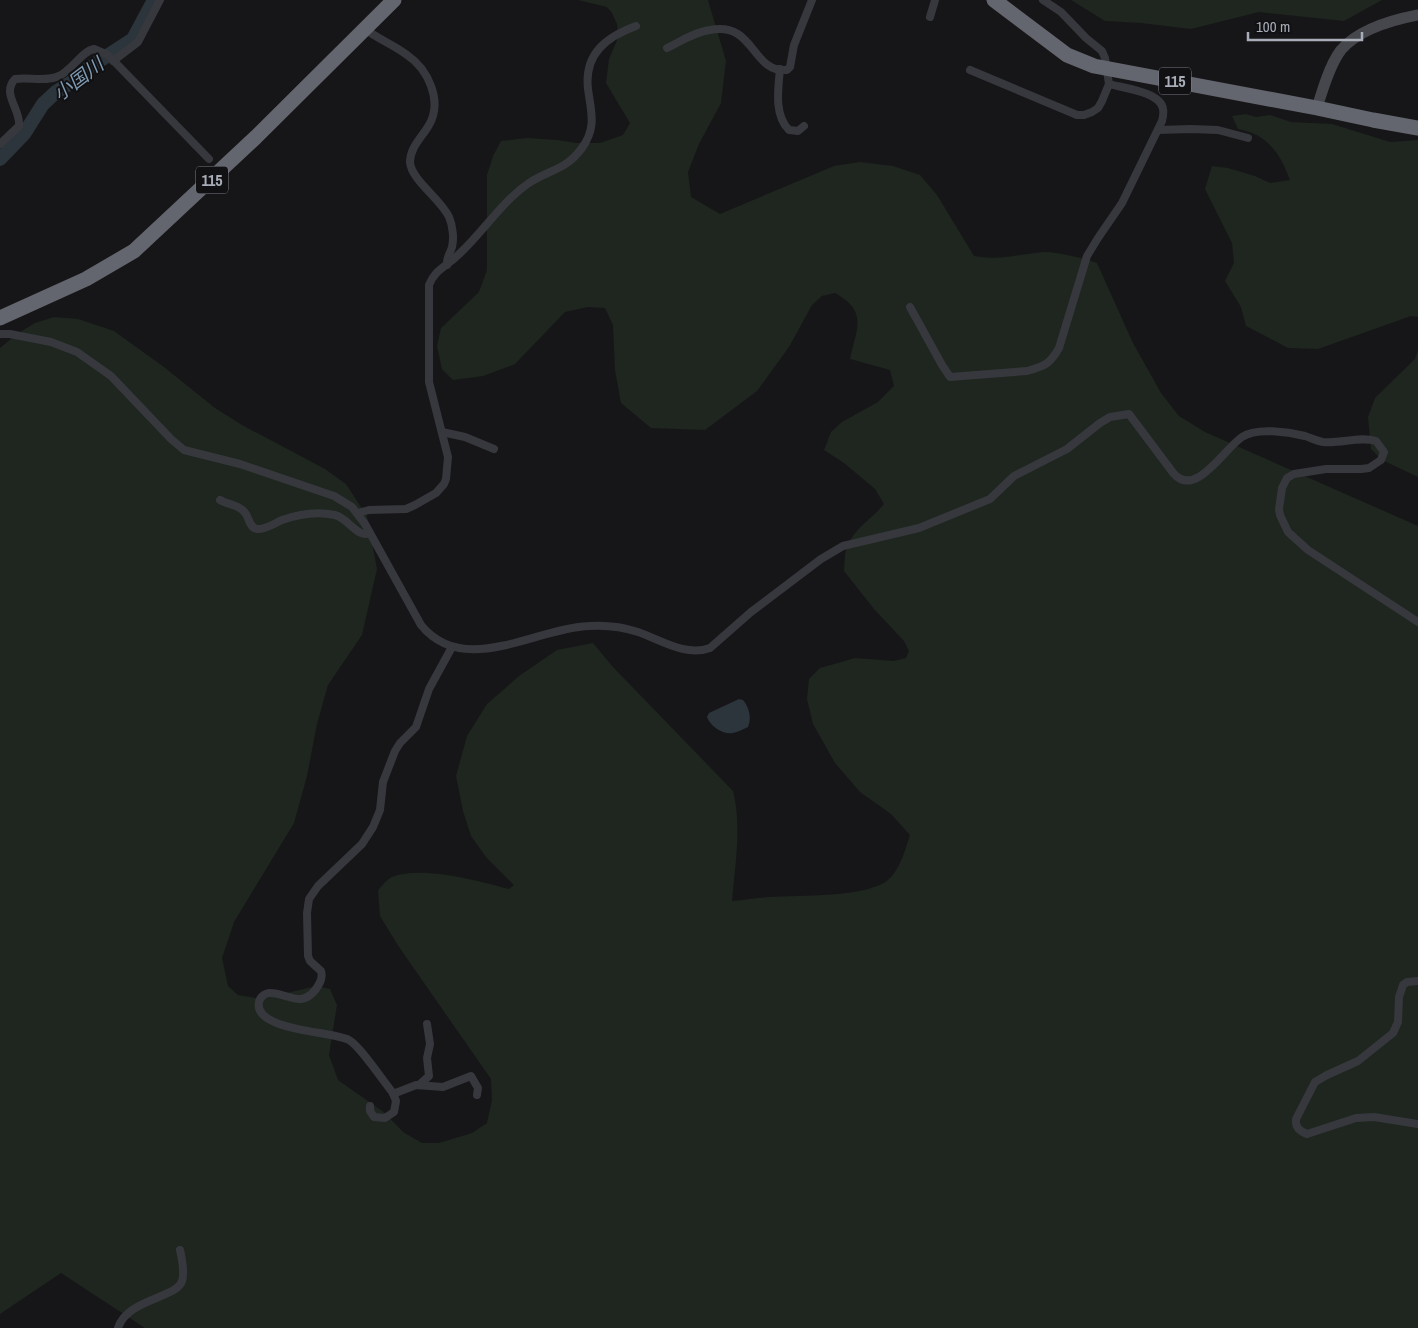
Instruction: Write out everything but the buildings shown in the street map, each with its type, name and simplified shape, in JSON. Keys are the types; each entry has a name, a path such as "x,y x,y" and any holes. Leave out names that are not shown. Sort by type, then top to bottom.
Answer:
{"highway":[{"name":"115","path":"0,318 86,279 134,251 256,137 394,0"},
{"name":"115","path":"994,0 1067,54 1080,61 1106,69 1418,128"}],"main road":[{"path":"1317,108 1330,70 1340,51 1358,36 1380,26 1418,15"}],"street":[{"path":"113,61 138,42 160,0"},
{"path":"667,48 702,32 722,29 743,37 767,65 785,70 790,67 794,44 812,0"},
{"path":"930,17 935,0"},
{"path":"970,70 1077,115 1084,116 1098,108 1109,84 1106,58 1102,51 1086,38 1061,12 1043,0"},
{"path":"358,513 369,510 406,509 436,493 444,484 448,470 448,457 429,382 429,285 434,274 466,248 518,192 543,175 563,167 582,148 589,135 593,119 588,86 588,75 592,58 612,36 636,26"},
{"path":"365,29 409,56 422,69 432,88 434,100 432,118 413,149 411,164 415,173 439,200 450,218 453,242 446,261 447,265"},
{"path":"0,144 19,126 19,116 9,95 12,82 15,79 48,79 59,76 91,50 102,52 113,61 209,158"},
{"path":"780,69 779,99 782,122 789,130 798,131 804,126"},
{"path":"910,307 950,377 1027,371 1051,361 1059,348 1091,248 1122,203 1162,121 1163,112 1160,102 1148,94 1109,84"},
{"path":"1158,130 1191,128 1218,130 1248,138"},
{"path":"0,334 10,334 51,342 84,356 111,376 171,439 184,450 240,464 327,493 348,503 358,513 370,533 421,625 440,642 466,650 485,649 551,632 589,626 630,630 691,651 710,648 751,612 821,559 842,546 919,528 990,499 1014,476 1067,449 1100,422 1110,417 1129,414 1174,474 1181,481 1189,482 1199,478 1242,436 1252,432 1279,432 1323,442 1356,439 1376,441 1384,452 1381,460 1369,468 1350,470 1326,469 1294,474 1287,478 1282,488 1279,508 1280,515 1288,532 1308,550 1418,622"},
{"path":"442,432 465,437 494,449"},
{"path":"220,500 238,507 246,514 253,527 257,529 294,517 322,513 342,518 360,534 370,533"},
{"path":"370,1106 370,1112 374,1117 385,1118 390,1117 396,1106 393,1094 355,1044 348,1039 331,1034 289,1027 278,1023 262,1014 259,1002 263,996 269,993 292,999 302,999 313,993 321,981 321,971 310,961 308,956 307,913 309,899 318,886 362,844 373,827 380,810 383,782 395,751 416,727 429,689 452,647"},
{"path":"1418,980 1407,982 1403,985 1399,996 1398,1022 1393,1033 1358,1061 1315,1082 1296,1119 1300,1131 1307,1134 1356,1118 1374,1117 1418,1124"},
{"path":"419,1085 429,1078 430,1074 427,1058 430,1044 426,1024"},
{"path":"393,1094 419,1085 443,1087 471,1076 478,1088 478,1095"},
{"path":"118,1328 124,1317 138,1306 178,1288 182,1283 183,1273 180,1250"}],"shaded area":[{"path":"578,0 708,0 726,61 721,103 699,144 688,172 691,197 720,214 834,166 860,162 893,166 920,175 937,195 974,256 1001,257 1050,252 1097,263 1133,343 1161,393 1179,416 1205,432 1418,526 1418,1328 145,1328 61,1273 0,1314 0,348 17,334 35,323 54,317 78,319 114,331 164,367 215,408 242,425 325,469 346,484 367,516 377,569 362,635 328,685 294,823 234,922 222,958 228,986 238,995 262,999 316,986 330,989 337,1005 329,1055 338,1080 385,1113 403,1132 422,1143 439,1143 472,1133 487,1123 492,1100 491,1079 399,947 380,916 378,890 392,877 418,873 434,873 509,889 514,885 486,857 471,836 463,811 456,776 467,736 487,704 519,676 557,650 593,643 613,667 733,791 736,804 737,832 732,901 849,893 864,890 878,886 888,880 896,871 902,859 910,835 891,814 860,792 835,763 813,724 807,699 809,679 820,668 855,658 894,661 906,658 909,651 904,641 874,609 844,571 845,553 850,540 884,504 875,489 844,463 824,450 831,432 842,422 878,402 894,386 890,370 850,359 858,322 853,307 835,293 822,296 812,305 789,347 757,391 705,430 651,428 621,403 615,370 613,325 605,308 588,307 565,312 515,364 483,376 453,380 442,369 437,346 441,328 479,292 487,270 487,175 493,156 501,141 527,138 576,143 600,143 623,135 630,123 606,83 609,59 618,38 617,24 607,7"},
{"path":"1071,0 1382,0 1344,21 1259,12 1191,29 1105,21"},
{"path":"1246,114 1256,117 1270,115 1291,122 1332,124 1390,142 1418,140 1418,317 1411,316 1318,349 1288,348 1246,326 1241,307 1225,281 1234,263 1232,243 1205,189 1212,166 1228,168 1255,176 1270,183 1290,180 1277,153 1265,140 1257,135 1238,129 1232,116"},
{"path":"1418,350 1418,477 1382,460 1371,449 1368,417 1375,398 1415,359"},
{"path":"739,699 743,700 748,709 750,720 748,727 737,732 725,733 711,724 707,717 709,713"}],"waterway":[{"name":"小国川","path":"0,159 24,134 43,104 56,92 133,39 154,0"}]}
